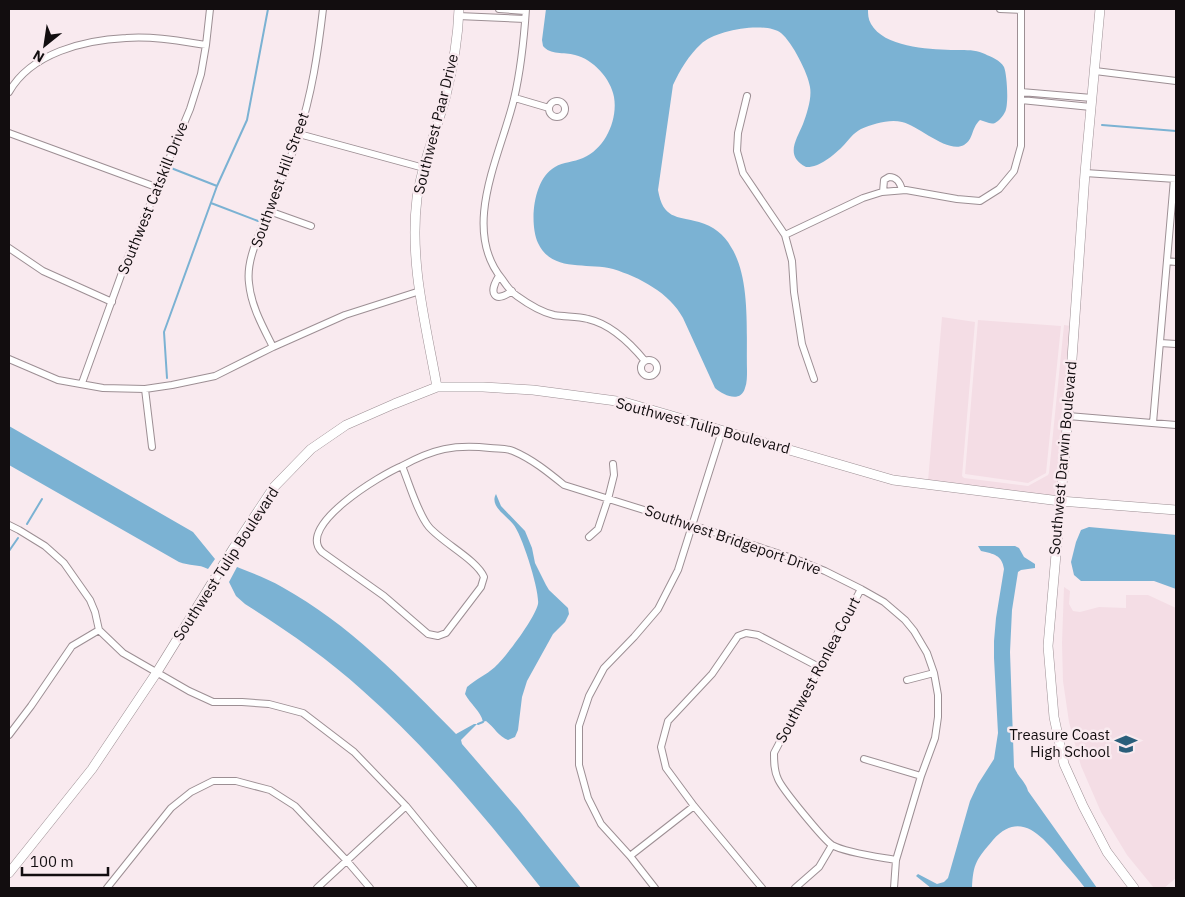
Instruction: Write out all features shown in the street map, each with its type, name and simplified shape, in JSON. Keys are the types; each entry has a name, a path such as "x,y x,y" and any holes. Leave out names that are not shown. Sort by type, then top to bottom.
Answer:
{"street":[{"name":"Southwest Catskill Drive","path":"82,383 156,187 190,108 201,74 210,9"},
{"name":"Southwest Hill Street","path":"273,347 256,312 248,283 250,261 299,134 312,88 323,9"},
{"path":"499,9 526,10 523,49 514,98 485,202 483,231 486,249 499,276 512,291 541,310 588,319 606,326 645,361"},
{"path":"785,235 863,198 883,192 918,191 957,199 980,201 999,189 1014,171 1022,146 1021,10 1000,9"},
{"name":"Southwest Darwin Boulevard","path":"1100,9 1085,173 1068,416 1048,632 1054,717 1064,764 1107,852 1134,888"},
{"path":"459,12 525,19"},
{"name":"Southwest Paar Drive","path":"437,388 415,258 416,219 424,168 446,96 454,58 459,12"},
{"path":"9,92 14,82 36,62 90,42 127,38 167,39 206,45"},
{"path":"1095,71 1176,81"},
{"path":"1021,92 1092,98"},
{"path":"1051,95 1051,103"},
{"path":"747,96 738,133 737,151 743,173 785,235 792,261 794,292 802,344 814,379"},
{"path":"514,98 549,108"},
{"path":"1021,100 1091,107"},
{"path":"9,133 156,187"},
{"path":"299,134 424,168"},
{"path":"1085,173 1175,179 1153,423"},
{"path":"883,192 884,180 889,177 896,178 902,190"},
{"path":"269,211 311,226"},
{"path":"9,248 43,271 112,302"},
{"path":"1167,261 1176,262"},
{"path":"499,276 493,286 492,291 494,294 505,296 512,291"},
{"path":"9,359 58,380 103,388 146,389 172,385 215,376 273,347 345,315 420,291"},
{"path":"1160,343 1176,344"},
{"name":"Southwest Tulip Boulevard","path":"9,872 92,769 157,672 274,487 310,449 346,425 437,388 483,387 533,390 624,402 894,480 1060,501 1176,510"},
{"path":"146,389 152,447"},
{"path":"1068,416 1176,425"},
{"path":"655,888 630,856 601,824 588,798 579,765 579,726 589,696 604,668 658,609 678,570 722,430"},
{"name":"Southwest Bridgeport Drive","path":"402,466 425,522 442,539 478,567 484,578 483,584 446,633 438,636 428,634 376,591 322,552 316,544 316,538 319,531 344,502 373,480 421,455 445,448 477,447 511,450 535,462 564,485 795,559 861,589 884,602 905,620 920,640 934,673 938,695 938,717 935,738 921,776 896,860 894,888"},
{"path":"588,537 598,529 614,475 613,464"},
{"path":"9,525 46,546 64,563 90,600 99,630 123,653 188,691 213,702 269,704 303,712 354,752 406,806 473,888"},
{"name":"Southwest Ronlea Court","path":"832,845 805,815 779,781 775,769 774,753 861,589"},
{"path":"9,735 32,706 72,646 99,630"},
{"path":"762,888 694,806 666,768 661,747 668,721 712,674 738,636 746,633 758,635 819,667"},
{"path":"907,680 934,673"},
{"path":"864,759 921,776"},
{"path":"107,888 171,808 192,792 213,781 236,781 270,790 295,806 370,888"},
{"path":"317,888 406,806"},
{"path":"630,856 694,806"},
{"path":"795,888 819,867 832,845 842,849 896,860"}],"shaded area":[{"path":"942,317 975,322 962,476 964,478 1028,486 1049,473 1064,325 1071,326 1057,498 928,481"},
{"path":"978,320 1061,326 1046,473 1028,483 965,474"},
{"name":"Treasure Coast High School","path":"1064,587 1070,591 1069,604 1073,611 1080,612 1099,607 1126,608 1126,595 1148,595 1176,608 1176,878 1164,888 1154,888 1127,855 1101,812 1081,766 1069,722 1063,681"}],"water":[{"path":"546,9 868,9 870,22 877,32 896,42 930,49 977,51 998,61 1005,71 1006,108 1002,117 995,123 980,120 969,140 964,145 950,146 902,122 886,122 861,129 830,158 815,166 806,167 795,158 794,147 808,110 810,87 799,58 785,37 774,29 740,29 717,35 708,39 697,48 685,63 673,85 658,190 663,206 667,211 677,217 699,222 718,231 728,242 737,260 745,290 747,377 743,393 732,397 715,388 683,318 662,294 643,281 613,269 561,263 552,259 538,243 535,234 534,213 535,202 542,181 555,167 583,158 598,148 604,141 612,124 615,106 609,83 594,65 582,57 549,51 543,46"},
{"path":"9,426 193,532 215,559 208,569 179,562 9,465"},
{"path":"496,494 501,506 525,531 532,548 535,563 546,585 568,608 569,614 565,622 553,634 527,681 522,697 518,730 515,737 508,740 502,737 486,721 483,722 480,714 465,694 467,687 492,670 506,655 520,637 538,604 533,576 517,530 497,507 494,498"},
{"path":"1089,527 1176,535 1176,589 1154,581 1081,581 1074,575 1071,562 1081,530"},
{"path":"978,546 1015,546 1019,548 1024,557 1035,564 1035,568 1018,572 1012,610 1010,652 1014,767 1028,791 1097,888 1085,888 1042,838 1024,827 1014,827 1004,831 993,840 977,862 973,873 972,888 931,888 916,876 918,874 937,884 944,882 948,878 970,801 994,759 998,733 994,641 1004,569 999,558 993,554 981,551"},
{"path":"237,567 282,587 330,618 374,654 456,734 477,724 461,740 462,744 518,809 581,888 541,888 434,760 387,713 349,678 291,634 236,596 229,582"}],"waterway":[{"path":"167,378 164,332 217,186 247,120 268,9"},
{"path":"1102,125 1176,131"},
{"path":"171,168 217,186"},
{"path":"211,203 258,221"},
{"path":"27,524 42,499"},
{"path":"9,551 18,538"},
{"path":"478,724 483,722"}],"place":[{"name":"Treasure Coast High School","path":"1126,744"}]}
